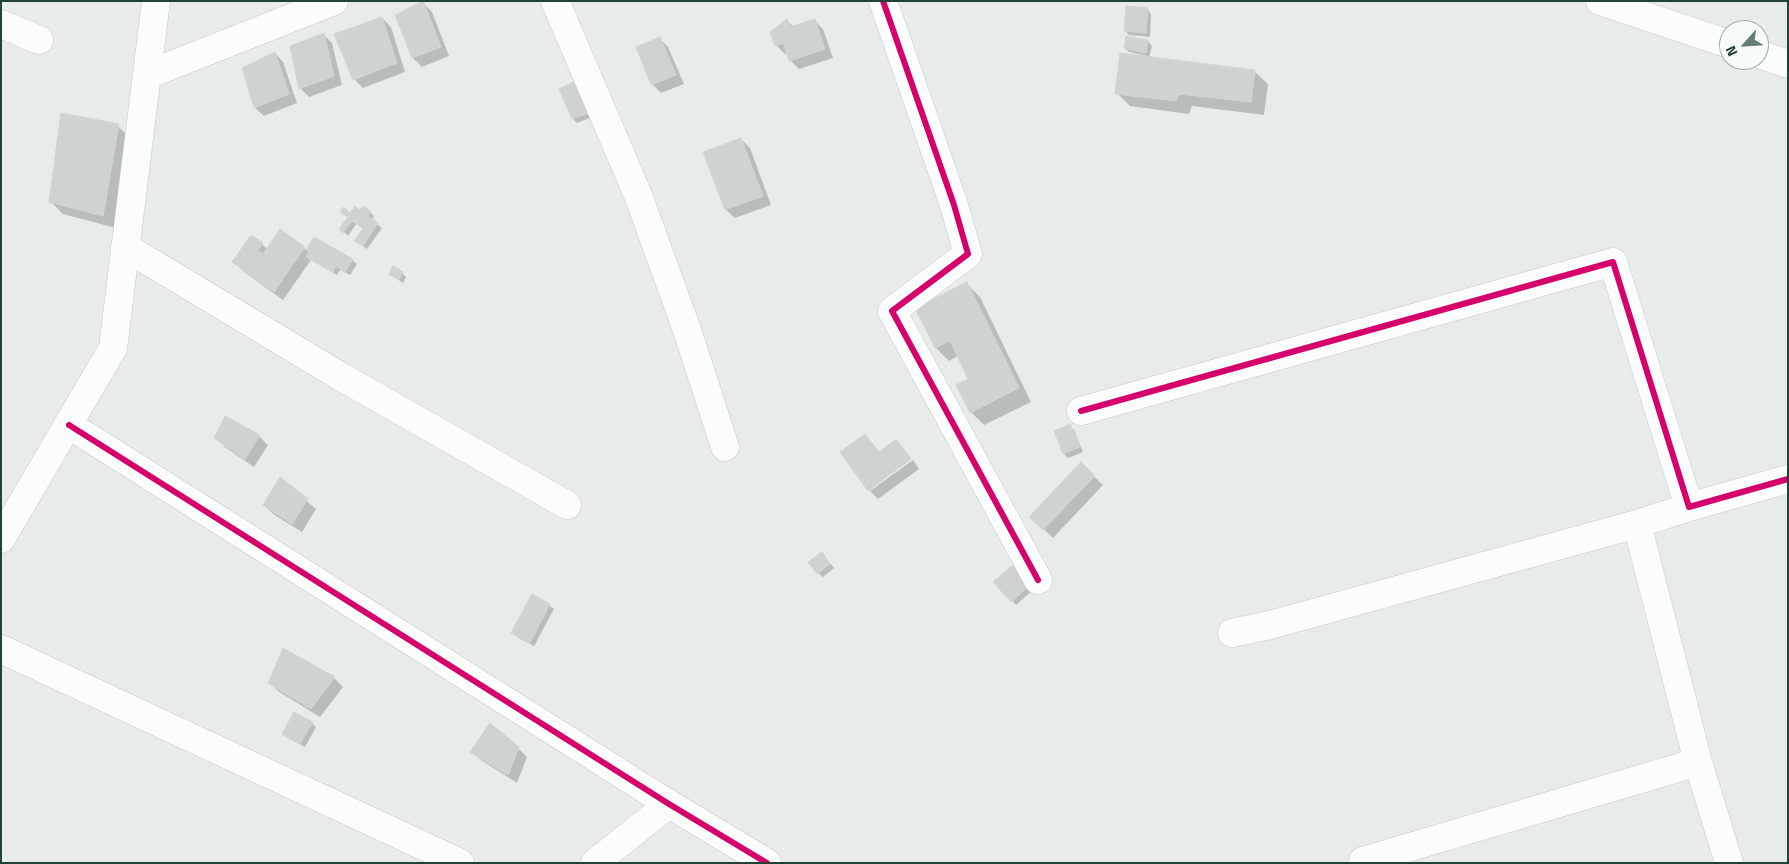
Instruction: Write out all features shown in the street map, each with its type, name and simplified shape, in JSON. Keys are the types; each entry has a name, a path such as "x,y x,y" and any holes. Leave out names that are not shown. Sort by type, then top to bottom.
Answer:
{"street":[{"path":"1,538 113,348 156,1"},
{"path":"147,75 334,1"},
{"path":"556,1 638,195 687,330 725,446"},
{"path":"883,1 954,205 968,254 892,311 1038,580"},
{"path":"1600,1 1719,41"},
{"path":"1,24 39,40"},
{"path":"1769,57 1787,62"},
{"path":"125,247 338,375 567,505"},
{"path":"1081,411 1613,262 1689,507"},
{"path":"69,425 669,804 767,863"},
{"path":"1232,632 1280,622 1637,524 1788,479"},
{"path":"1637,524 1698,762 1729,863"},
{"path":"1,649 460,863"},
{"path":"1362,861 1698,762"},
{"path":"595,863 669,804"}],"building":[{"path":"423,1 441,47 412,58 395,15"},
{"path":"1126,6 1148,8 1146,33 1124,31"},
{"path":"382,17 397,63 353,80 334,34"},
{"path":"787,19 790,27 815,19 825,49 789,61 783,43 775,46 770,32"},
{"path":"324,33 334,76 299,89 290,46"},
{"path":"1126,36 1148,40 1146,53 1124,48"},
{"path":"660,37 676,75 651,85 636,47"},
{"path":"275,52 289,94 254,108 242,68"},
{"path":"1120,53 1255,70 1251,102 1179,94 1176,101 1115,94"},
{"path":"578,80 592,112 572,119 559,89"},
{"path":"61,113 119,124 103,216 49,202"},
{"path":"741,138 763,196 725,210 703,152"},
{"path":"355,206 360,210 363,206 371,211 368,216 378,223 363,246 354,241 363,228 352,221 343,233 339,229 348,217 340,212 343,207 350,213"},
{"path":"280,229 305,247 274,292 232,262 251,235 263,243 258,250 263,254"},
{"path":"314,237 353,259 345,272 336,266 333,272 306,257 309,251 306,250"},
{"path":"393,266 403,272 399,280 389,274"},
{"path":"967,282 1019,388 970,413 956,385 968,379 950,341 935,348 915,308"},
{"path":"225,416 260,435 245,459 214,438"},
{"path":"1070,424 1080,447 1063,454 1054,431"},
{"path":"865,434 879,452 896,439 911,459 868,491 840,452"},
{"path":"1081,462 1095,476 1043,530 1029,517"},
{"path":"280,477 308,499 292,524 263,505"},
{"path":"822,552 830,564 817,574 808,562"},
{"path":"1014,564 1032,583 1011,602 993,582"},
{"path":"532,594 550,604 530,643 511,633"},
{"path":"283,648 335,677 311,709 268,683"},
{"path":"294,712 313,722 300,744 282,734"},
{"path":"490,723 519,747 508,775 470,752"}],"cycle path":[{"path":"883,1 954,205 968,254 892,311 1038,580"},
{"path":"1081,411 1613,262 1689,507 1788,479"},
{"path":"69,425 669,804 767,863"}]}
